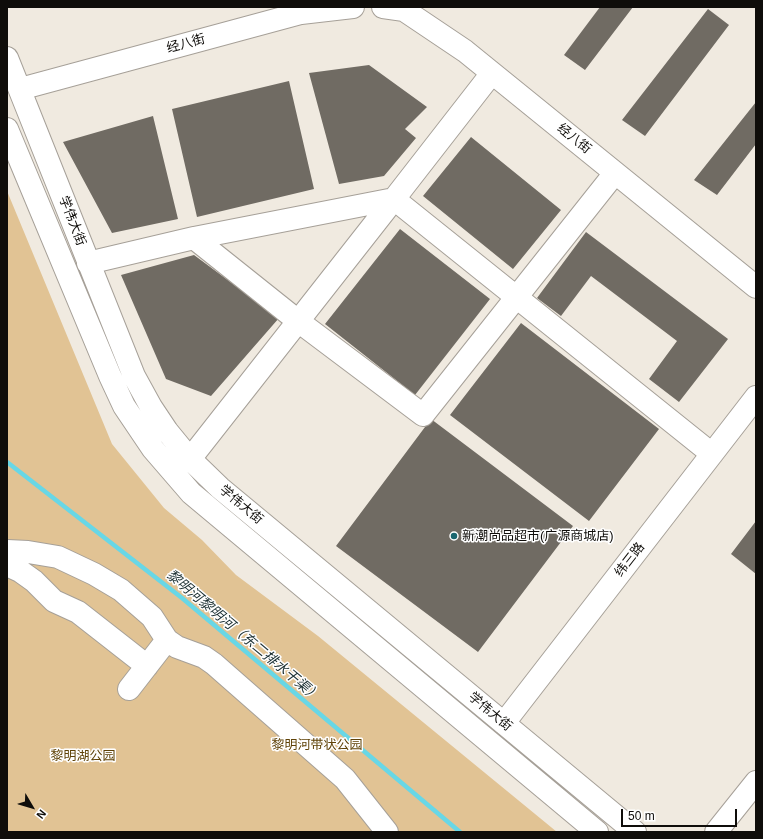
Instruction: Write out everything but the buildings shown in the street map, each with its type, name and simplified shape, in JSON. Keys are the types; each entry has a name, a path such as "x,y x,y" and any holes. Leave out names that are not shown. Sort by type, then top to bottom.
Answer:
{"street":[{"name":"经八街","path":"14,91 301,13 354,7"},
{"name":"经八街","path":"383,7 404,10 465,51 756,287"},
{"name":"学伟大街","path":"7,58 14,91 88,263 134,376 151,407 167,431 190,459 220,488 635,832"},
{"path":"190,459 492,73"},
{"name":"学伟大街","path":"7,129 110,376 124,406 153,449 191,492 597,832"},
{"path":"194,238 298,321 423,416 615,172"},
{"path":"88,263 194,238 394,199 712,454"},
{"name":"纬三路","path":"504,723 756,397"},
{"path":"7,551 28,552 58,557 94,574 121,590 152,617 167,640 177,647 204,657 214,664 345,779 387,832"},
{"path":"7,565 20,571 34,581 54,601 78,612 147,666"},
{"path":"129,690 167,640"},
{"path":"716,832 756,782"}],"green space":[{"name":"黎明河带状公园","path":"7,191 112,444 164,508 202,540 236,575 318,636 557,832 7,832"}],"waterway":[{"name":"黎明河黎明河（东二排水干渠）","path":"7,462 182,598 460,832"}],"place":[{"name":"新潮尚品超市(广源商城店)","path":"454,536"}],"park label":[{"name":"黎明湖公园","path":"83,756"}]}
